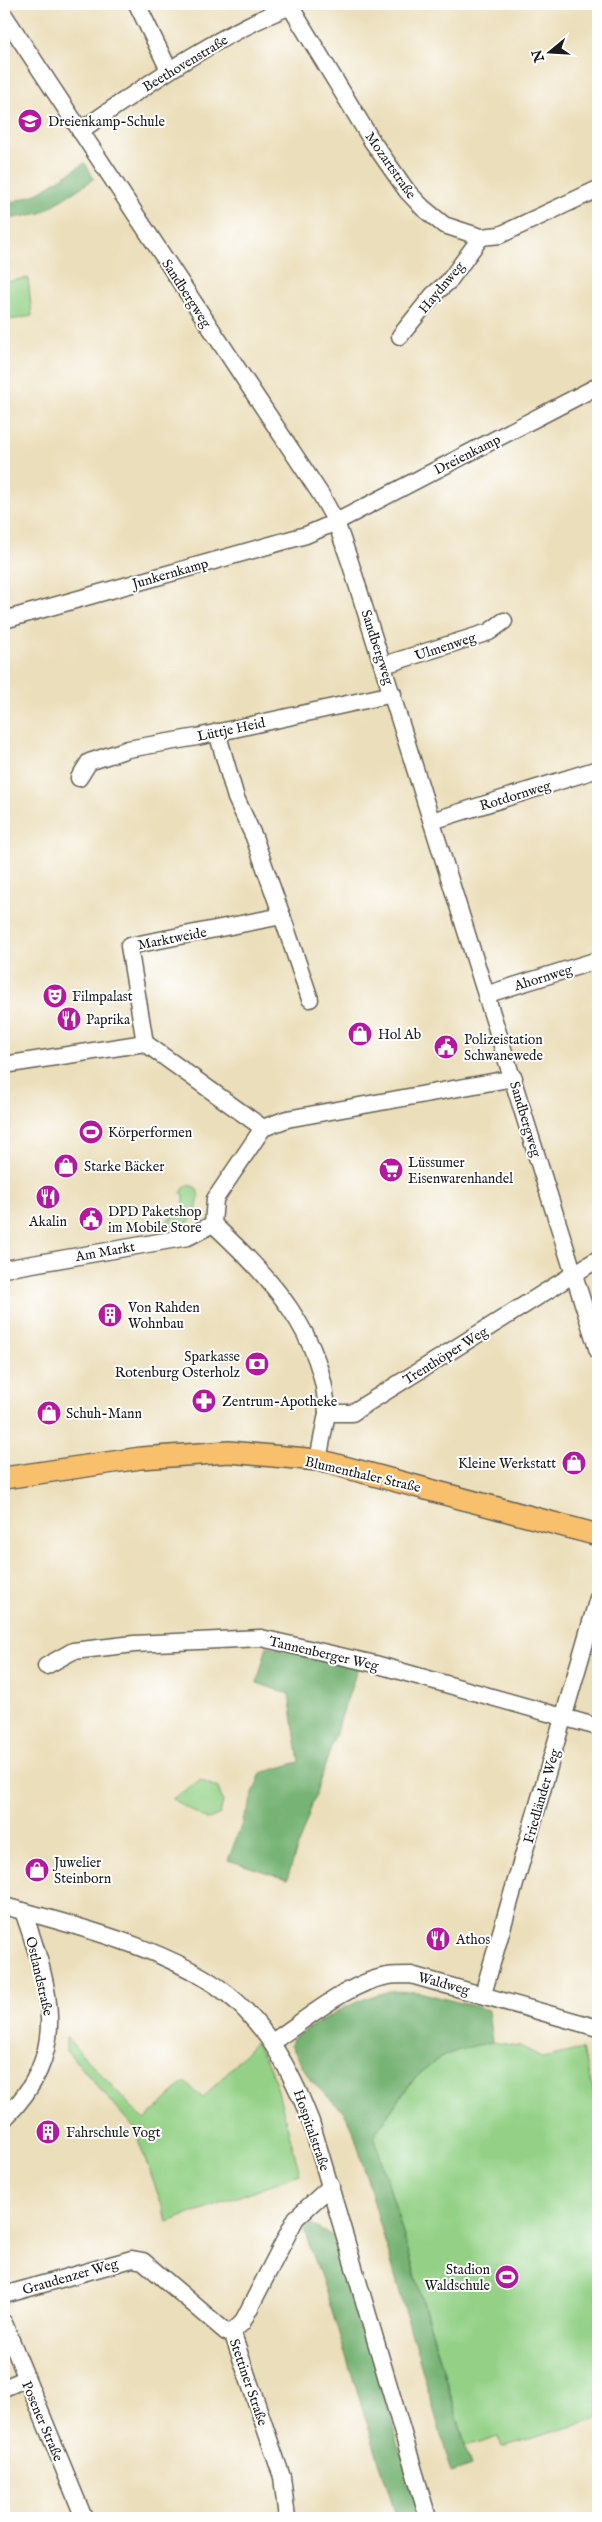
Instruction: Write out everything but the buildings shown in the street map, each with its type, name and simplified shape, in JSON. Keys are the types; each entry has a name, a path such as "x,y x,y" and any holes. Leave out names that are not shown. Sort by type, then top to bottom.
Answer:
{"main road":[{"name":"Blumenthaler Straße","path":"4,1478 141,1458 229,1452 318,1460 598,1535"}],"street":[{"path":"137,4 169,70"},
{"name":"Beethovenstraße","path":"80,131 169,70 222,40 293,5"},
{"name":"Mozartstraße","path":"293,5 372,141 407,191 423,208 444,225 481,237 510,232 598,189"},
{"name":"Sandbergweg","path":"4,15 321,494 336,522 384,665 488,994 598,1351"},
{"name":"Haydnweg","path":"400,336 433,295 449,281 481,237"},
{"name":"Dreienkamp","path":"336,522 598,386"},
{"name":"Junkernkamp","path":"4,620 306,535 336,522"},
{"name":"Ulmenweg","path":"384,665 489,632 504,621"},
{"name":"Lüttje Heid","path":"79,778 89,762 128,749 393,694"},
{"path":"217,732 236,798 254,837 310,999"},
{"name":"Rotdornweg","path":"432,821 598,769"},
{"name":"Marktweide","path":"145,1043 129,946 282,916"},
{"name":"Ahornweg","path":"488,994 598,960"},
{"path":"4,1065 145,1043 263,1128"},
{"path":"318,1460 327,1413 322,1372 308,1337 282,1296 256,1264 212,1224 215,1199 263,1128 287,1119 514,1078"},
{"name":"Am Markt","path":"4,1269 188,1237 212,1224"},
{"name":"Trenthöper Weg","path":"327,1413 352,1413 598,1259"},
{"name":"Friedländer Weg","path":"483,1994 598,1598"},
{"name":"Tannenberger Weg","path":"46,1666 74,1651 134,1644 260,1638 375,1664 598,1727"},
{"name":"Hospitalstraße","path":"4,1906 107,1936 196,1972 223,1990 246,2010 272,2042 294,2080 331,2186 428,2518"},
{"name":"Ostlandstraße","path":"4,2119 34,2084 45,2058 50,2034 49,2010 41,1969 23,1911"},
{"name":"Waldweg","path":"272,2042 342,1996 387,1976 411,1975 598,2028"},
{"name":"Stettiner Straße","path":"287,2518 282,2477 232,2332 242,2323 296,2218 331,2186"},
{"name":"Graudenzer Weg","path":"4,2295 132,2259 143,2262 226,2332 232,2332"},
{"name":"Posener Straße","path":"4,2323 25,2379 84,2518"},
{"path":"4,2388 25,2379"}],"green space":[{"path":"85,163 94,179 41,213 4,220 4,205 36,194"},
{"path":"28,278 32,316 4,321 4,282"},
{"path":"189,1185 195,1187 198,1194 198,1202 191,1220 181,1226 162,1230 162,1226 171,1217 173,1218 179,1209 184,1207 184,1194 181,1193"},
{"path":"267,1646 358,1667 287,1879 228,1860 261,1773 299,1762 289,1694 257,1683"},
{"path":"200,1780 218,1788 223,1802 220,1814 207,1820 172,1799"},
{"path":"390,1991 419,1992 488,2010 492,2042 456,2051 433,2062 405,2091 374,2135 471,2466 452,2473 353,2130 345,2113 311,2081 291,2045 293,2038 340,2010 363,1999"},
{"path":"66,2037 144,2120 185,2082 203,2098 255,2043 268,2064 276,2084 300,2174 168,2222 134,2128 66,2050"},
{"name":"Stadion Waldschule","path":"492,2042 520,2046 543,2058 582,2049 598,2108 598,2419 502,2447 498,2436 466,2446 374,2135 405,2091 433,2063 456,2051"},
{"path":"309,2224 339,2239 420,2518 397,2518 322,2280 302,2225"}],"place":[{"name":"Dreienkamp-Schule","path":"30,121"},
{"name":"Filmpalast","path":"55,996"},
{"name":"Paprika","path":"69,1019"},
{"name":"Hol Ab","path":"360,1034"},
{"name":"Polizeistation Schwanewede","path":"446,1047"},
{"name":"Körperformen","path":"91,1132"},
{"name":"Starke Bäcker","path":"66,1166"},
{"name":"Lüssumer Eisenwarenhandel","path":"391,1170"},
{"name":"Akalin","path":"48,1197"},
{"name":"DPD Paketshop im Mobile Store","path":"91,1219"},
{"name":"Von Rahden Wohnbau","path":"110,1315"},
{"name":"Sparkasse Rotenburg Osterholz","path":"257,1364"},
{"name":"Zentrum-Apotheke","path":"204,1401"},
{"name":"Schuh-Mann","path":"49,1413"},
{"name":"Kleine Werkstatt","path":"574,1463"},
{"name":"Juwelier Steinborn","path":"37,1870"},
{"name":"Athos","path":"438,1939"},
{"name":"Fahrschule Vogt","path":"48,2132"},
{"name":"Stadion Waldschule","path":"507,2277"}]}
